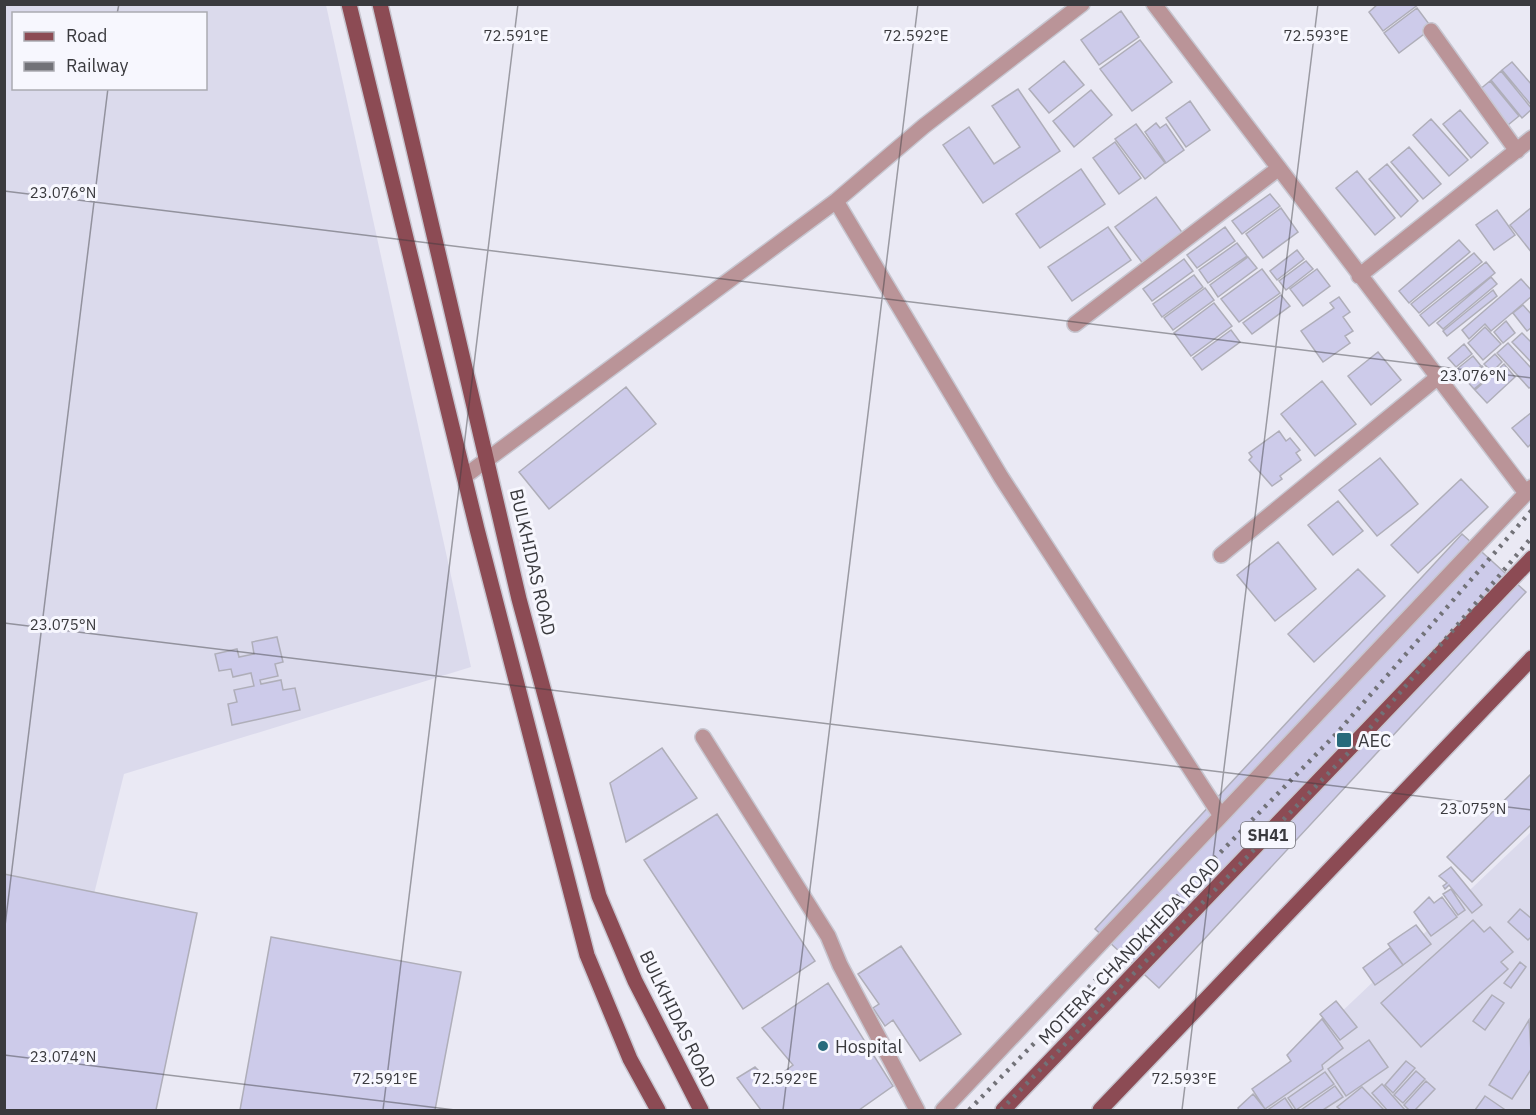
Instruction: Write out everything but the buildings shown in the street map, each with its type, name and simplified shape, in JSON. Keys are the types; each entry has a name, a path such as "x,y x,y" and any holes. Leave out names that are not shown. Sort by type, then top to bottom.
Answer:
{"main road":[{"path":"349,4 555,839 586,955 630,1059 658,1110"},
{"name":"BULKHIDAS ROAD","path":"380,4 488,458 519,599 599,896 635,981 701,1110"},
{"name":"MOTERA- CHANDKHEDA ROAD","path":"1003,1110 1532,558"},
{"path":"1100,1110 1532,658"}],"street":[{"path":"465,476 836,201 924,126 1082,4"},
{"path":"943,1110 1529,490 1359,276 1154,4"},
{"path":"1431,31 1517,151"},
{"path":"1359,276 1532,138"},
{"path":"1075,324 1279,168"},
{"path":"836,201 1001,477 1221,816"},
{"path":"1221,555 1438,377"},
{"path":"703,737 828,936 840,965 917,1110"}],"shaded area":[{"path":"5,5 326,5 471,667 124,774 80,950 5,931"},
{"path":"1531,832 1531,1110 1238,1110"}],"railway":[{"path":"969,1110 1337,733 1532,510"},
{"path":"1001,1110 1353,748 1532,537"}],"place":[{"name":"AEC","path":"1344,740"},
{"name":"Hospital","path":"823,1046"}]}
